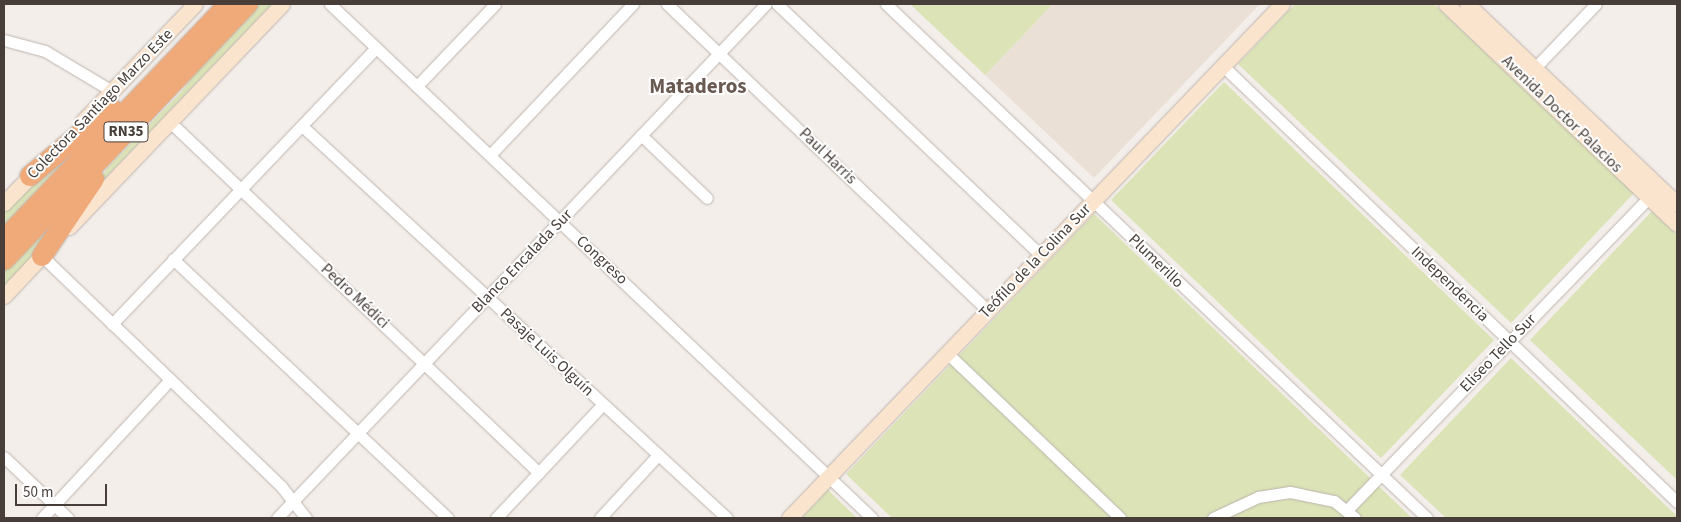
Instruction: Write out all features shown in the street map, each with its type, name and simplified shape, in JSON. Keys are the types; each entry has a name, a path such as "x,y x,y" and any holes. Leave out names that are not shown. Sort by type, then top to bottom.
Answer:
{"highway":[{"path":"30,176 97,123 188,29 221,4"},
{"name":"RN35","path":"4,240 229,4"},
{"name":"RN35","path":"4,260 248,4"},
{"path":"42,256 96,176 183,83 205,49"}],"street":[{"name":"Colectora Santiago Marzo Este","path":"4,203 196,4"},
{"path":"4,296 282,4"},
{"name":"Congreso","path":"330,4 560,220 872,518"},
{"path":"417,86 496,4"},
{"path":"490,155 632,4"},
{"name":"Paul Harris","path":"667,4 988,311"},
{"name":"Blanco Encalada Sur","path":"277,518 766,4"},
{"path":"777,4 1041,255"},
{"name":"Plumerillo","path":"886,4 1427,518"},
{"name":"Teófilo de la Colina Sur","path":"789,518 1282,4"},
{"name":"Avenida Doctor Palacios","path":"1446,4 1530,73 1677,204"},
{"name":"Avenida Doctor Palacios","path":"1467,4 1530,73 1677,224"},
{"path":"1530,73 1596,4"},
{"path":"4,40 45,51 112,90"},
{"path":"112,324 376,48"},
{"name":"Independencia","path":"1222,66 1677,502"},
{"name":"Pedro Médici","path":"170,122 425,362 538,474"},
{"name":"Pasaje Luis Olguín","path":"302,126 727,518"},
{"path":"641,135 707,198"},
{"name":"Eliseo Tello Sur","path":"1213,518 1258,497 1290,492 1319,495 1351,514 1381,475 1649,197"},
{"path":"42,256 293,502 306,518"},
{"path":"174,259 448,518"},
{"path":"947,353 1120,518"},
{"path":"42,518 170,380"},
{"path":"496,518 603,404"},
{"path":"600,518 658,455"},
{"path":"4,457 68,518"}],"shaded area":[{"path":"1053,4 1260,4 1094,178 985,75"}],"green space":[{"path":"256,4 272,4 94,190 107,168 181,92 214,48"},
{"path":"910,4 1053,4 985,75"},
{"path":"1295,4 1434,4 1634,193 1511,323 1238,64"},
{"path":"1224,82 1494,340 1381,458 1111,200"},
{"path":"89,137 4,228 4,213 40,175"},
{"path":"84,184 40,248 4,287 4,268"},
{"path":"1652,211 1677,235 1677,480 1530,340"},
{"path":"1094,214 1412,518 892,518 846,474"},
{"path":"1511,358 1677,518 1446,518 1400,475"},
{"path":"828,490 857,518 802,518"}],"district":[{"name":"Mataderos","path":"698,86"}]}
